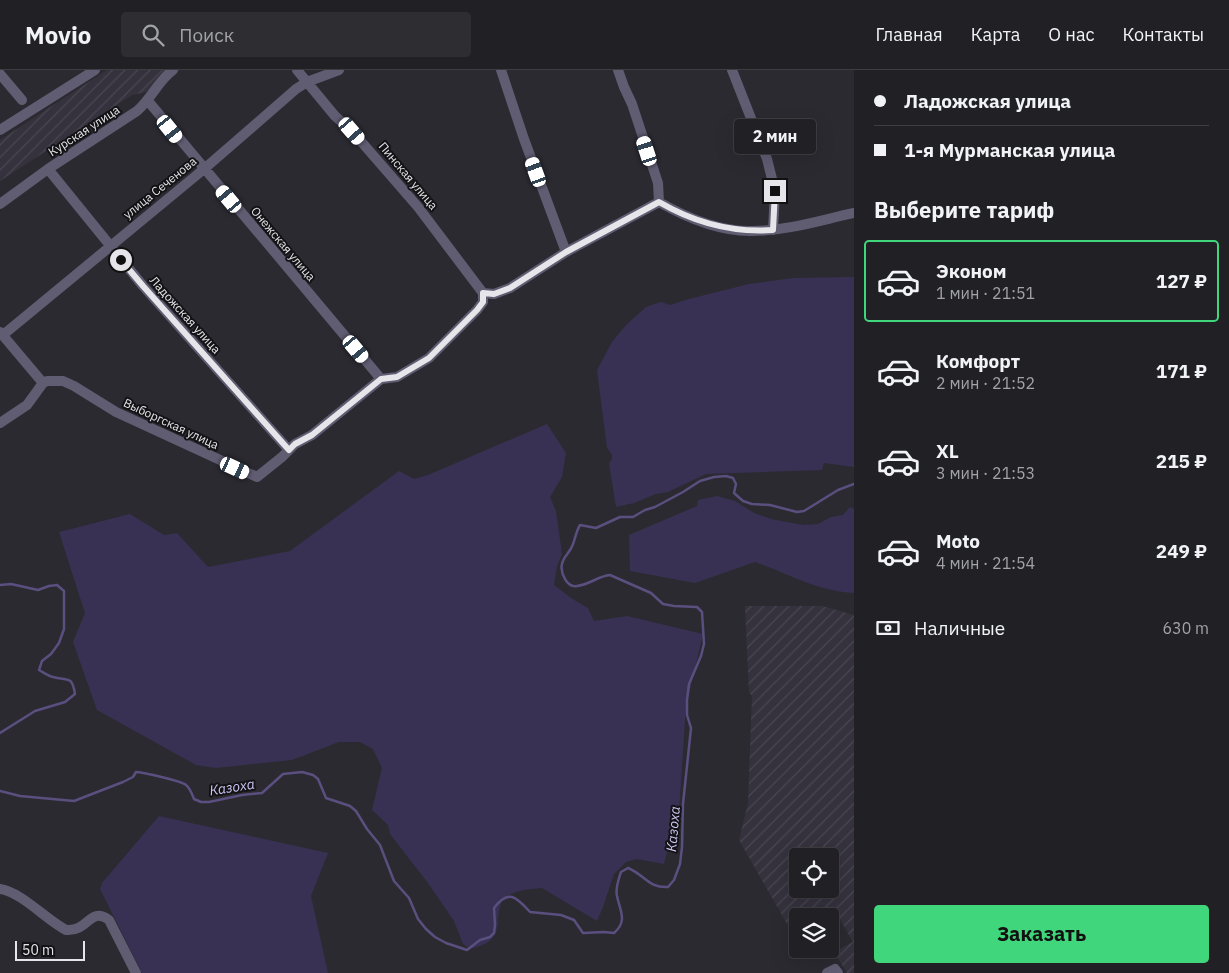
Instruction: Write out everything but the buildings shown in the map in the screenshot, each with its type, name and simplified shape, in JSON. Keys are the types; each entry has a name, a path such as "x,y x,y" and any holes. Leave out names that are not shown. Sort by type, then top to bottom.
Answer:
{"street":[{"path":"0,130 95,70"},
{"name":"Курская улица","path":"0,204 48,169 137,111 148,101 166,76 173,70"},
{"name":"Пинская улица","path":"297,70 335,116 352,131 418,207 483,293"},
{"name":"улица Сеченова","path":"1,334 204,170 307,82 339,70"},
{"path":"501,70 524,139 566,252"},
{"path":"618,70 632,104 658,183 659,202"},
{"path":"732,70 767,159 775,191 773,230"},
{"path":"0,74 22,100"},
{"name":"Онежская улица","path":"148,101 381,379"},
{"name":"Ладожская улица","path":"48,169 143,286 289,450"},
{"path":"483,293 494,294 510,288 566,252 659,202"},
{"path":"659,202 678,213 717,226 751,232 773,230 854,213"},
{"name":"Выборгская улица","path":"43,383 47,381 63,381 116,412 257,477 295,444 312,435 381,379 397,377 429,358 477,310 483,302 483,293"},
{"path":"0,423 27,404 43,383 1,334"},
{"path":"0,889 18,896 66,930 74,931 82,927 91,917 103,916 109,920 136,973"}],"shaded area":[{"path":"107,70 180,70 146,92 132,95 0,181 0,140"},
{"path":"854,277 854,467 824,463 822,470 706,474 668,492 616,507 609,463 612,455 607,448 597,370 612,342 626,325 646,307 661,302 670,305 749,284 793,278"},
{"path":"547,424 566,453 562,477 550,497 556,511 562,554 557,566 554,585 588,608 594,621 627,616 703,634 686,707 678,826 673,827 664,864 637,859 626,862 614,874 597,921 542,888 520,891 505,898 501,904 496,930 492,939 483,945 470,949 463,944 454,921 428,883 390,834 388,825 372,810 382,768 373,749 360,742 339,742 292,760 216,768 196,765 97,710 73,642 85,613 59,532 130,514 164,535 177,533 208,567 290,551 399,471 414,479 428,475"},
{"path":"717,496 735,501 754,513 771,519 803,525 818,524 831,517 843,515 850,507 854,509 854,593 841,592 815,585 755,562 695,583 630,571 629,535 697,506 698,500"},
{"path":"745,606 822,606 854,615 854,973 847,973 838,958 839,949 853,942 839,918 839,908 789,908 789,923 787,924 739,840 748,803 752,696 749,692"},
{"path":"159,816 328,853 311,896 328,973 142,973 100,889 102,883"}],"waterway":[{"name":"Казоха","path":"0,791 20,796 74,801 123,782 133,777 136,772 183,783 189,788 194,799 201,802 209,802 262,793 283,774 302,772 313,775 318,779 326,798 350,806 356,811 380,845 394,881 409,898 418,919 435,937 446,943 467,950 480,940 490,937 494,933 494,908 504,898 509,897 517,899 530,912 561,915 574,920 583,933 614,933 622,920 617,893 621,872 628,868 651,883 661,887 668,887 674,880 680,864 683,804 691,728 687,715 687,700 689,684 704,644 702,612 697,607 663,604 651,593 610,575 586,584 570,585 563,575 562,564 572,547 578,528 580,525 596,528 620,517 633,517 683,492 700,481 714,477 726,476 733,478 736,484 734,493 743,501 797,512 804,511 838,490 854,484"},
{"name":"Казоха","path":"0,585 11,584 38,590 57,585 64,591 64,629 59,643 51,654 42,661 39,670 51,676 71,681 75,694 65,702 35,711 0,733"}],"route":[{"path":"121,260 289,450 295,444 312,435 381,379 397,377 429,358 477,310 483,302 483,293 501,293 566,252 659,202 697,221 717,226 751,232 773,230 775,191"}]}
